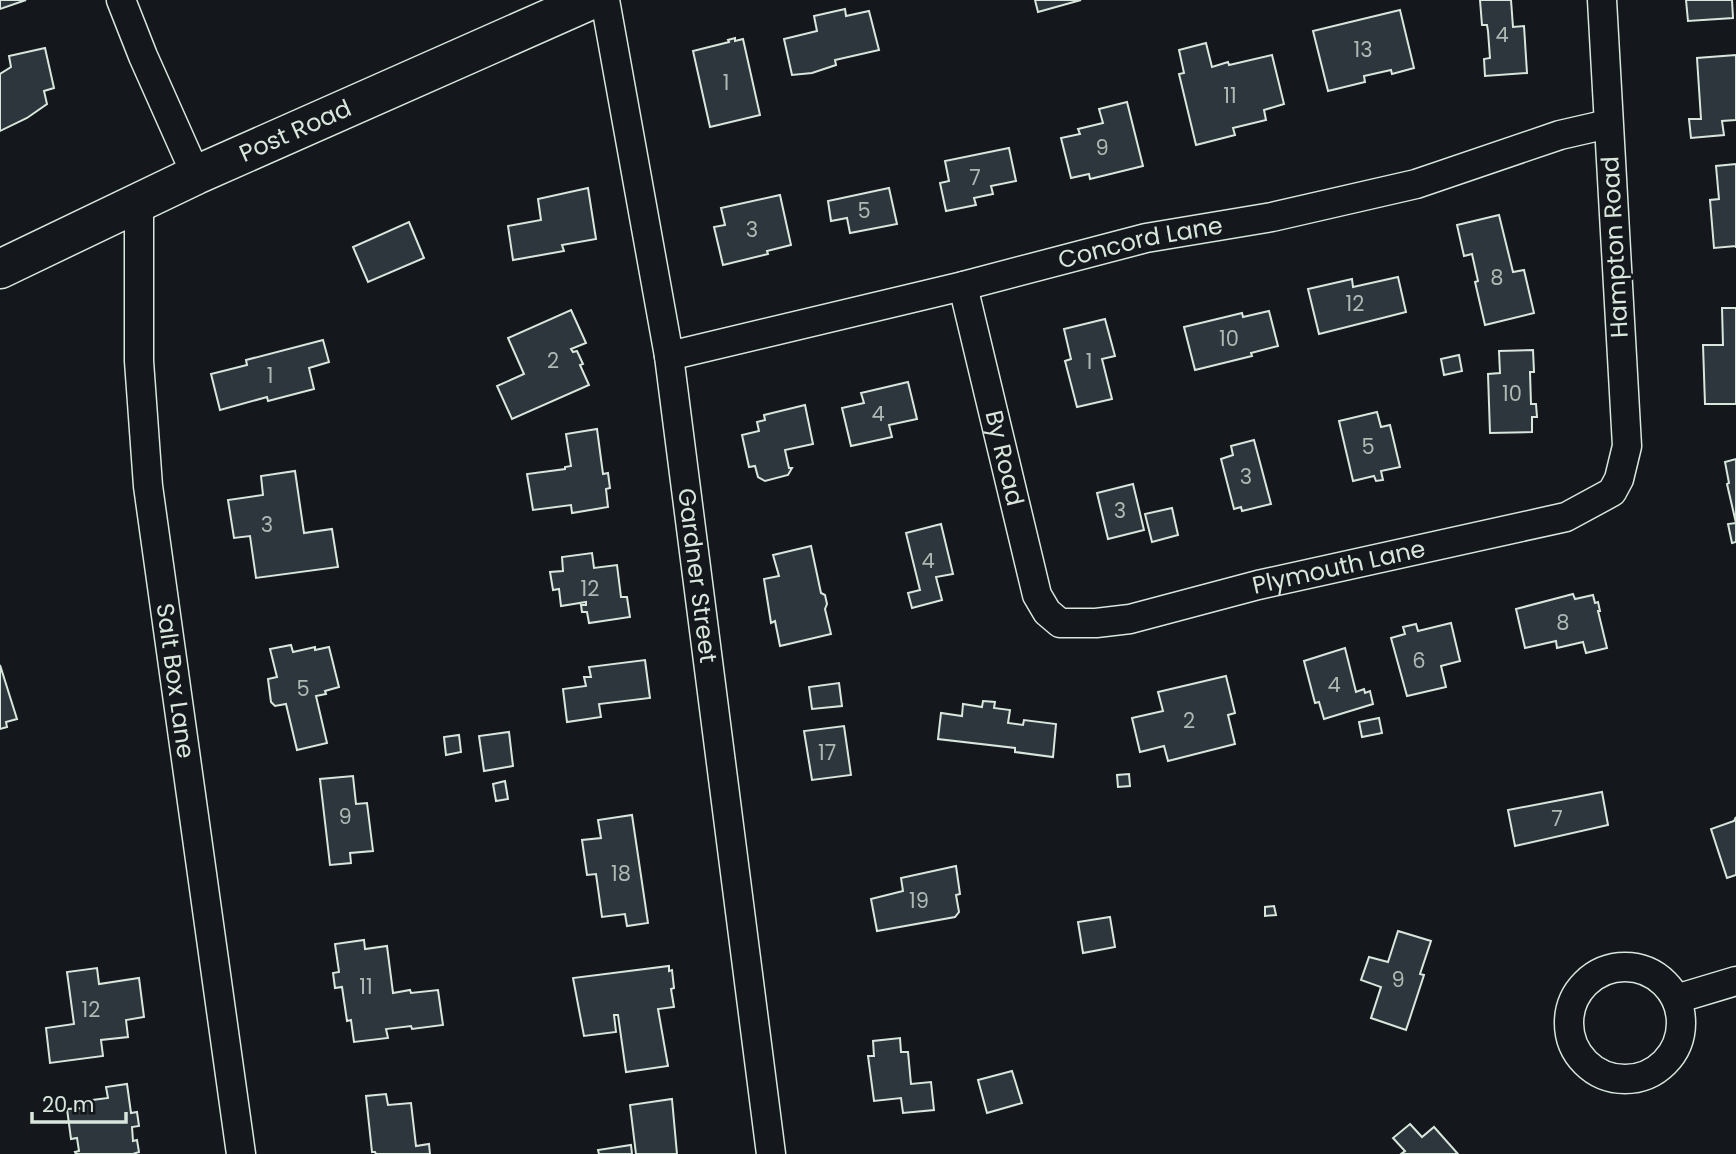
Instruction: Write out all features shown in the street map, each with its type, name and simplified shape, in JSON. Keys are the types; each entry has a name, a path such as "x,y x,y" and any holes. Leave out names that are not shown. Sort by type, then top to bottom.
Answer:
{"main road":[{"name":"Post Road","path":"0,269 196,175 591,0"}],"street":[{"path":"121,0 196,175"},
{"name":"Gardner Street","path":"606,0 669,356 771,1154"},
{"name":"Hampton Road","path":"1602,0 1627,446 1619,479 1612,492"},
{"name":"Concord Lane","path":"669,356 963,286 1146,238 1272,217 1416,184 1560,135 1608,124"},
{"name":"Salt Box Lane","path":"139,203 139,361 148,485 241,1154"},
{"name":"By Road","path":"963,286 1037,595 1047,612 1060,623"},
{"name":"Plymouth Lane","path":"1060,623 1130,619 1258,585 1566,517 1612,492"},
{"path":"1630,967 1648,972 1665,983 1676,999 1682,1017 1680,1037 1672,1055 1658,1069 1641,1077 1621,1080 1602,1075 1586,1064 1574,1048 1569,1029 1570,1009 1578,992 1592,977 1610,969 1630,967"},
{"path":"1676,999 1736,981"}],"building":[{"path":"0,0 26,0 0,9"},
{"path":"1035,0 1081,0 1038,12"},
{"path":"1480,0 1511,0 1513,27 1524,26 1527,73 1485,76 1484,59 1490,58 1487,25 1482,25"},
{"path":"1686,0 1732,0 1733,18 1688,21"},
{"path":"845,9 846,16 869,11 879,50 835,60 836,65 812,73 792,75 784,39 817,31 814,16"},
{"path":"1400,10 1414,68 1392,74 1391,70 1364,76 1365,82 1328,91 1313,31"},
{"path":"735,38 735,41 743,39 760,115 710,127 693,51"},
{"path":"1206,43 1212,67 1272,55 1284,104 1264,110 1266,120 1233,128 1235,135 1196,145 1179,74 1184,73 1179,50"},
{"path":"45,48 54,88 44,91 47,104 27,118 0,131 0,74 11,67 9,56"},
{"path":"1736,55 1736,120 1722,121 1724,135 1691,138 1689,119 1701,119 1697,58"},
{"path":"1127,102 1143,166 1090,179 1089,174 1071,178 1061,138 1080,134 1078,129 1103,123 1099,109"},
{"path":"1009,148 1016,181 991,186 993,194 974,198 976,205 946,211 940,183 949,181 945,161"},
{"path":"1736,164 1736,246 1714,248 1710,200 1719,199 1716,166"},
{"path":"588,188 596,239 562,245 564,251 513,260 508,226 541,220 538,199"},
{"path":"889,188 897,224 850,233 847,218 831,221 828,201"},
{"path":"780,195 791,245 767,251 768,254 723,265 714,227 725,225 721,208"},
{"path":"1499,215 1513,272 1524,270 1534,313 1485,325 1472,254 1464,256 1457,225"},
{"path":"409,222 424,258 368,282 353,247"},
{"path":"1398,277 1406,312 1319,334 1308,289 1352,279 1353,287"},
{"path":"1722,308 1736,308 1736,404 1705,404 1703,345 1723,345"},
{"path":"571,310 586,343 571,349 573,352 577,351 589,385 512,419 497,386 524,374 508,338"},
{"path":"1269,311 1278,346 1251,353 1252,356 1195,370 1184,327 1242,313 1243,317"},
{"path":"1105,319 1115,356 1102,359 1112,399 1077,407 1065,361 1071,359 1064,329"},
{"path":"323,340 329,362 309,368 314,389 268,401 267,397 220,410 211,374 247,365 246,360"},
{"path":"1533,350 1534,372 1530,372 1531,404 1536,404 1537,417 1532,417 1532,432 1490,433 1488,374 1500,373 1499,351"},
{"path":"1459,355 1462,371 1444,375 1441,359"},
{"path":"908,382 917,419 889,425 892,437 851,446 842,408 864,403 861,393"},
{"path":"805,405 813,444 785,450 789,468 792,468 788,475 765,481 758,477 755,466 749,467 742,435 759,431 757,422 765,420 764,415"},
{"path":"1377,412 1381,427 1390,425 1400,467 1381,471 1383,480 1376,481 1374,476 1353,481 1339,421"},
{"path":"597,429 603,474 608,473 608,507 572,513 571,505 533,510 527,474 571,466 566,434"},
{"path":"1254,440 1271,504 1242,511 1241,507 1234,509 1221,459 1233,455 1231,446"},
{"path":"1736,459 1736,523 1725,462"},
{"path":"295,471 304,533 332,529 338,567 256,578 250,536 234,538 228,500 263,495 261,476"},
{"path":"1133,484 1144,530 1108,539 1097,493"},
{"path":"1172,508 1178,535 1152,542 1145,514"},
{"path":"1736,523 1736,542 1732,543 1728,524"},
{"path":"941,524 953,574 936,577 942,600 912,608 908,593 920,590 906,533"},
{"path":"811,546 821,593 825,595 825,609 831,634 780,646 775,621 771,623 764,579 779,576 773,555"},
{"path":"592,553 594,568 617,565 621,597 627,597 630,617 589,623 587,612 582,612 581,605 586,605 586,602 561,606 559,589 553,590 550,572 563,571 562,557"},
{"path":"1573,594 1575,599 1593,595 1595,603 1598,602 1607,648 1586,653 1583,642 1557,648 1556,641 1525,648 1516,609"},
{"path":"1451,623 1460,661 1441,666 1446,687 1407,696 1391,638 1405,634 1403,627 1416,624 1418,631"},
{"path":"291,645 293,652 329,647 339,687 316,696 327,743 297,750 286,704 275,706 271,702 268,679 277,677 270,649"},
{"path":"1345,648 1356,692 1364,689 1365,693 1370,691 1373,704 1324,719 1319,702 1315,703 1304,661"},
{"path":"645,660 650,698 599,704 601,717 567,722 563,689 586,686 584,677 591,677 589,667"},
{"path":"0,665 17,719 6,722 7,727 0,729"},
{"path":"1226,676 1235,713 1228,715 1235,744 1168,761 1164,746 1140,752 1132,718 1163,711 1158,692"},
{"path":"839,683 842,706 812,709 809,687"},
{"path":"983,701 995,702 994,708 1010,710 1008,723 1023,725 1024,720 1056,724 1053,757 1015,752 1015,748 938,739 941,713 962,716 963,704 982,707"},
{"path":"1379,718 1382,733 1362,737 1359,722"},
{"path":"844,726 851,775 812,780 804,731"},
{"path":"509,732 513,766 484,771 479,736"},
{"path":"459,735 461,752 446,755 444,737"},
{"path":"1129,774 1130,786 1118,787 1117,775"},
{"path":"353,776 356,804 367,803 373,851 350,853 351,863 330,865 320,779"},
{"path":"505,781 508,799 496,801 493,784"},
{"path":"1602,792 1608,825 1515,846 1508,810"},
{"path":"632,815 648,923 627,926 625,914 602,917 596,874 587,875 582,840 601,838 598,820"},
{"path":"1736,817 1736,875 1727,878 1711,829 1734,821"},
{"path":"956,866 960,894 956,895 959,912 955,917 877,931 871,899 903,891 901,878"},
{"path":"1274,906 1276,915 1265,916 1265,907"},
{"path":"1110,917 1115,947 1083,953 1078,922"},
{"path":"1398,931 1431,941 1420,974 1424,975 1406,1030 1371,1018 1381,987 1361,980 1369,957 1388,962"},
{"path":"364,940 365,949 387,946 393,993 438,990 443,1025 386,1029 388,1038 354,1042 351,1020 347,1021 342,987 335,988 333,973 339,972 335,944"},
{"path":"669,966 669,971 672,970 674,1007 658,1009 668,1066 626,1072 618,1015 614,1015 616,1032 584,1036 573,978"},
{"path":"97,968 99,984 139,978 144,1017 126,1020 128,1037 101,1040 103,1056 50,1063 46,1028 74,1024 67,972"},
{"path":"900,1038 901,1052 908,1052 911,1084 931,1082 934,1110 903,1113 901,1098 874,1101 868,1056 874,1056 873,1041"},
{"path":"1012,1071 1022,1103 987,1113 978,1080"},
{"path":"127,1084 131,1113 137,1112 139,1126 132,1127 133,1141 137,1140 139,1152 76,1154 75,1152 79,1151 77,1138 71,1139 67,1109 85,1108 85,1101 108,1098 106,1087"},
{"path":"386,1094 388,1105 411,1103 416,1146 429,1144 430,1154 372,1152 366,1096"},
{"path":"672,1099 677,1154 636,1154 630,1105"},
{"path":"1410,1124 1422,1137 1434,1127 1458,1154 1401,1154 1405,1151 1393,1138"},
{"path":"631,1145 632,1154 599,1154 598,1150"}]}
